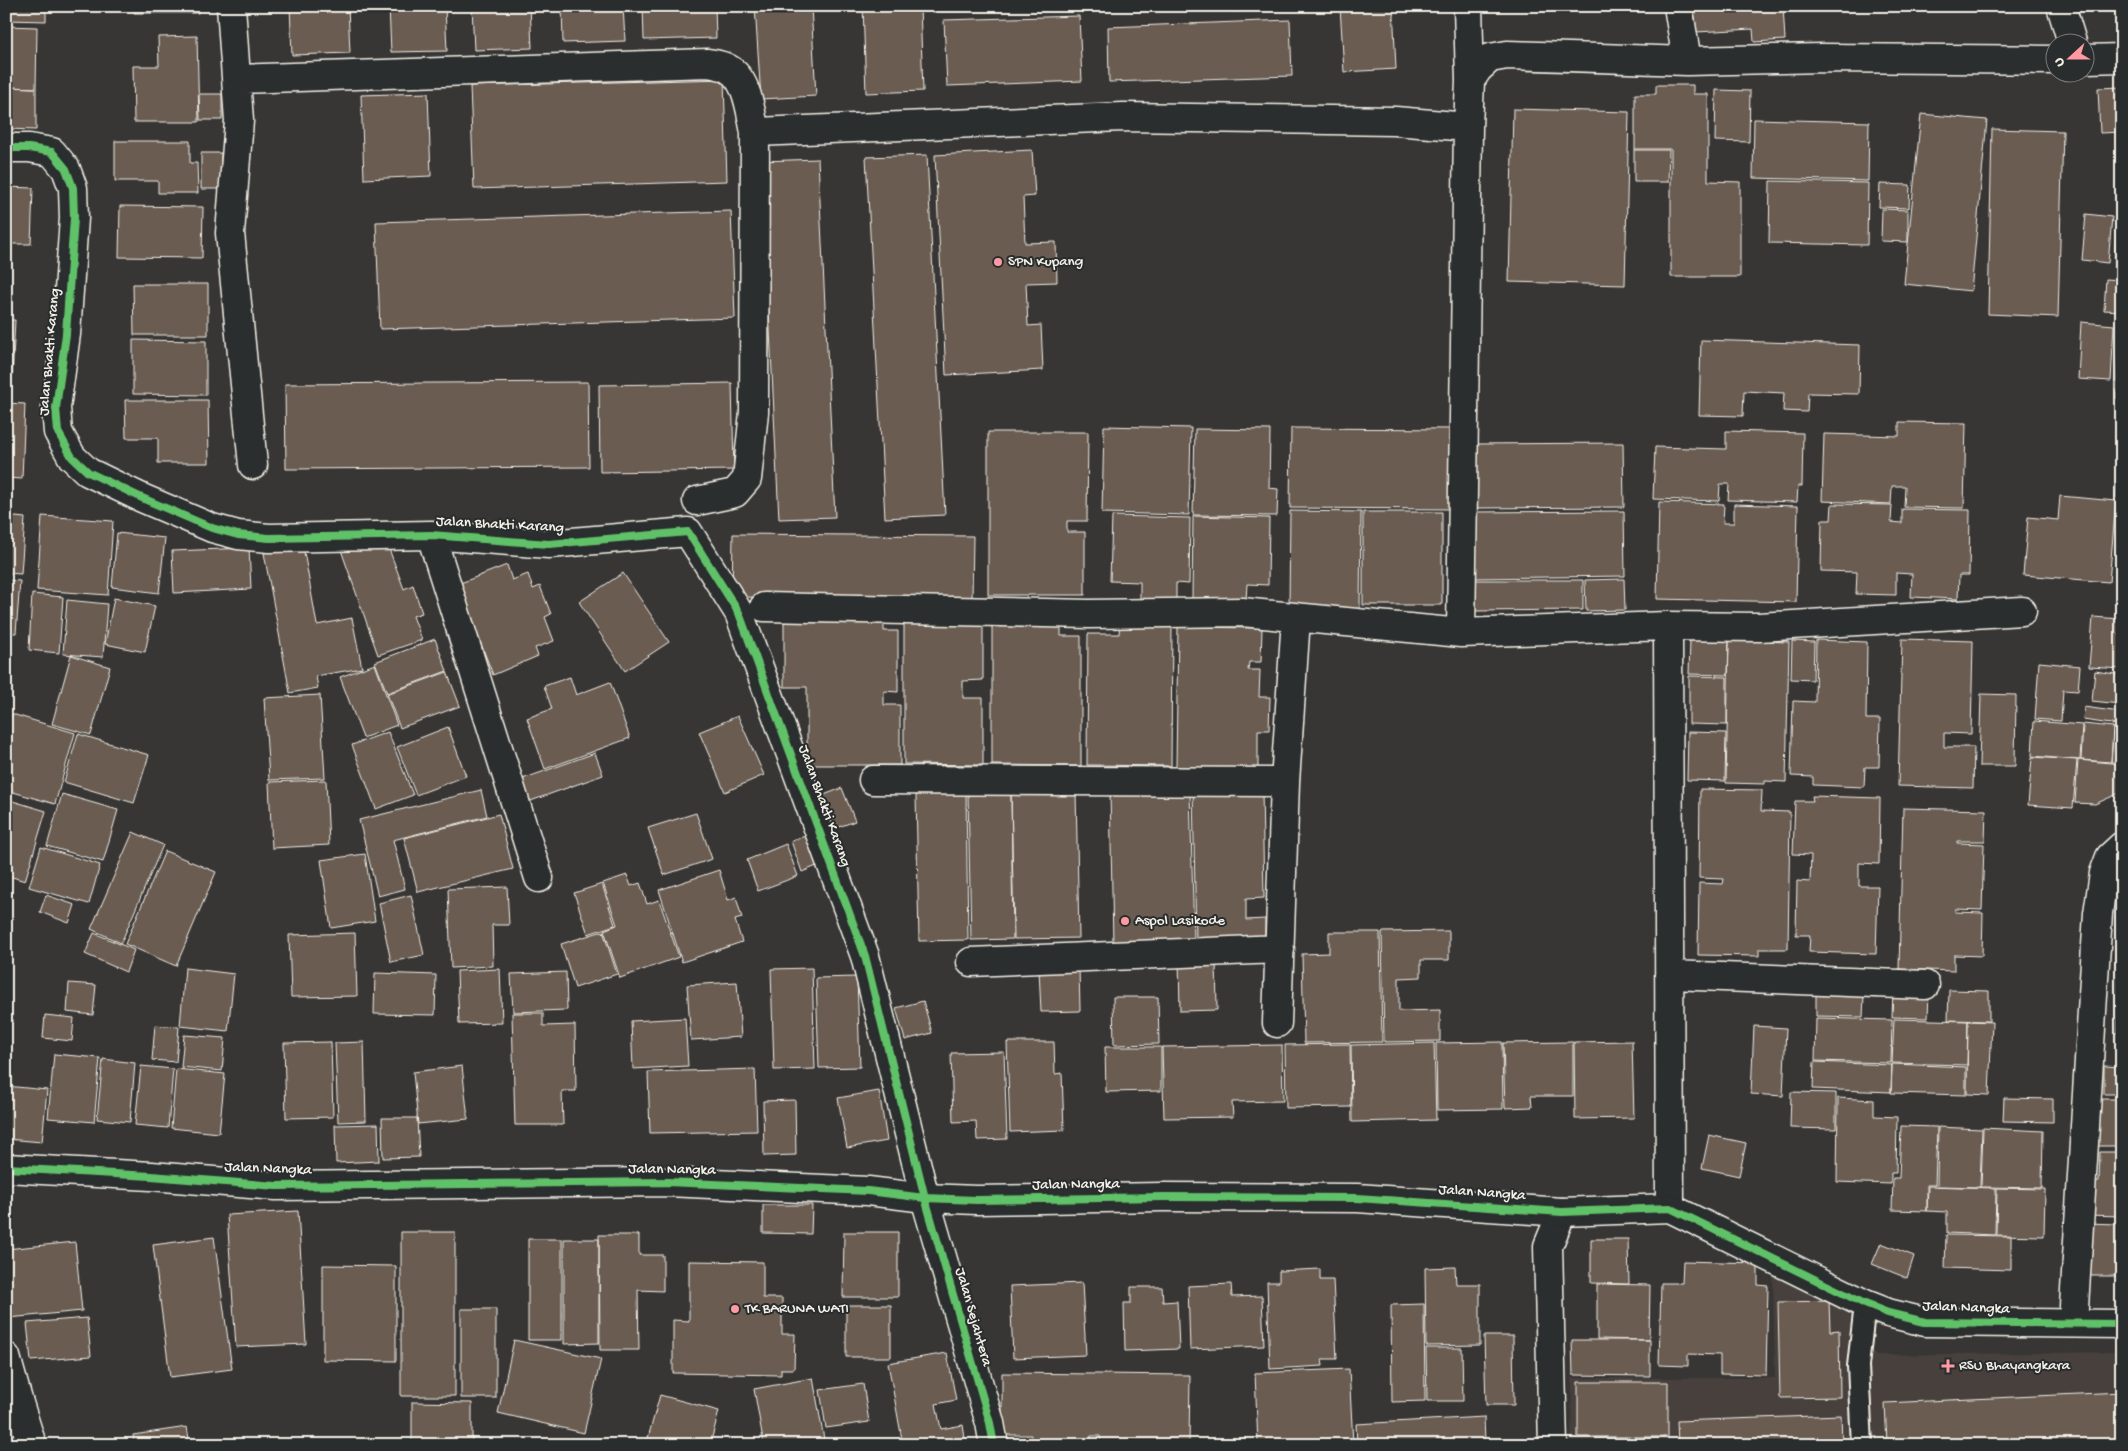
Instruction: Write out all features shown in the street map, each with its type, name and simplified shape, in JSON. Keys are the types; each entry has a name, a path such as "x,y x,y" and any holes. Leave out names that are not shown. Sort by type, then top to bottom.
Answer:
{"street":[{"path":"232,6 239,121 230,233 253,465"},
{"path":"1461,633 1470,81 1468,6"},
{"path":"1678,6 1687,61"},
{"path":"2061,6 2069,32"},
{"path":"1470,81 1478,69 1490,58 1507,55 1687,61 1823,58 2046,60"},
{"path":"2096,59 2122,58"},
{"path":"237,79 708,63 726,67 740,78 747,98 754,132 754,412 747,479 735,493 697,501"},
{"path":"754,132 1124,117 1395,122 1468,128"},
{"name":"Jalan Bhakti Karang","path":"6,148 29,148 52,152 66,170 73,188 74,218 67,325 56,408 58,432 72,457 88,472 212,528 238,536 269,538 431,535 549,544 688,532 739,613 865,956 925,1198"},
{"path":"431,535 539,878"},
{"path":"764,607 1090,614 1242,612 1461,633 1668,626 1759,627 2022,611"},
{"path":"1278,1024 1285,782 1296,618"},
{"path":"1668,626 1671,975 1670,1208"},
{"path":"873,780 1285,782"},
{"path":"2073,1323 2098,913 2107,865 2110,857 2122,846"},
{"path":"971,962 1280,948"},
{"path":"1671,975 1925,985"},
{"name":"Jalan Nangka","path":"6,1168 151,1176 276,1186 667,1182 868,1191 925,1198 977,1200 1163,1197 1357,1198 1562,1212 1670,1208 1865,1304 1888,1313 1925,1322 2122,1324"},
{"name":"Jalan Sejahtera","path":"925,1198 987,1414 994,1445"},
{"path":"1553,1445 1548,1246 1562,1212"},
{"path":"6,1357 32,1445"}],"lane":[{"path":"1862,1445 1858,1366 1865,1304"}],"shaded area":[{"name":"RSU Bhayangkara","path":"1773,1273 1827,1294 1848,1313 1875,1355 2122,1352 2122,1445 1571,1445 1572,1378 1775,1378"}],"building":[{"path":"6,6 46,6 46,21 6,20"},
{"path":"134,6 198,6 198,13 134,13"},
{"path":"290,6 348,6 350,53 292,55"},
{"path":"389,6 445,6 447,51 391,52"},
{"path":"472,6 530,6 532,48 474,50"},
{"path":"562,6 623,6 625,41 563,43"},
{"path":"643,6 715,6 716,38 644,40"},
{"path":"755,6 811,6 816,96 761,99"},
{"path":"863,6 920,6 923,91 866,93"},
{"path":"1232,6 1299,6 1299,8 1232,12"},
{"path":"1340,6 1393,6 1396,69 1344,72"},
{"path":"1694,6 1783,6 1785,40 1754,42 1753,29 1696,32"},
{"path":"1079,16 1082,81 947,86 944,20"},
{"path":"1290,20 1292,76 1109,82 1108,27"},
{"path":"6,26 37,27 36,88 6,87"},
{"path":"197,36 199,122 134,122 133,66 159,66 158,37"},
{"path":"724,79 727,181 474,189 470,86"},
{"path":"1656,85 1693,85 1693,94 1708,94 1708,181 1740,182 1740,277 1671,277 1671,149 1635,149 1635,94 1656,94"},
{"path":"7,87 36,88 36,130 7,129"},
{"path":"2122,87 2122,132 2100,133 2098,88"},
{"path":"1716,90 1750,91 1749,142 1715,141"},
{"path":"428,93 431,176 364,179 361,95"},
{"path":"199,94 222,94 222,120 200,120"},
{"path":"1513,109 1629,112 1625,285 1509,282"},
{"path":"1921,114 1987,120 1971,291 1904,284"},
{"path":"1754,119 1869,122 1868,181 1753,178"},
{"path":"1992,129 2063,131 2058,317 1988,314"},
{"path":"115,141 190,141 190,163 197,163 198,193 158,193 158,181 115,181"},
{"name":"SPN Kupang","path":"1032,150 1035,196 1023,197 1025,243 1056,242 1057,282 1026,283 1028,326 1041,325 1043,370 946,375 935,155"},
{"path":"1634,150 1669,150 1668,182 1634,182"},
{"path":"201,153 221,153 221,189 201,189"},
{"path":"927,155 945,515 885,518 866,157"},
{"path":"818,159 835,517 779,519 762,161"},
{"path":"1770,181 1868,183 1867,245 1769,243"},
{"path":"1880,184 1910,185 1909,208 1879,207"},
{"path":"6,187 33,188 31,244 6,244"},
{"path":"120,206 203,207 202,258 119,257"},
{"path":"1882,209 1908,210 1908,242 1881,241"},
{"path":"731,211 735,318 380,329 376,222"},
{"path":"2086,214 2112,217 2108,263 2082,260"},
{"path":"2116,231 2122,231 2122,277 2114,277"},
{"path":"2106,279 2122,280 2122,311 2104,310"},
{"path":"133,284 208,284 208,335 134,335"},
{"path":"6,320 15,320 11,398 6,398"},
{"path":"2081,322 2114,325 2111,381 2078,379"},
{"path":"133,340 206,341 206,395 133,394"},
{"path":"1701,340 1860,345 1859,394 1808,393 1807,412 1783,411 1784,393 1744,391 1743,416 1699,415"},
{"path":"2118,357 2122,357 2122,398 2116,398"},
{"path":"588,382 589,467 286,469 285,384"},
{"path":"732,383 734,470 600,472 599,385"},
{"path":"125,400 208,400 209,463 158,463 158,438 126,438"},
{"path":"6,403 25,404 22,479 6,478"},
{"path":"1899,422 1966,423 1964,508 1904,507 1905,486 1892,486 1891,504 1822,501 1824,434 1899,436"},
{"path":"1104,426 1191,428 1189,515 1102,513"},
{"path":"1291,428 1454,429 1453,509 1290,508"},
{"path":"1195,429 1270,430 1269,488 1278,489 1277,516 1193,515"},
{"path":"1726,431 1803,433 1802,486 1798,486 1797,502 1728,500 1729,484 1720,484 1719,501 1653,499 1655,447 1726,449"},
{"path":"988,432 1088,432 1087,521 1067,521 1067,532 1085,532 1085,595 988,595"},
{"path":"2120,436 2122,437 2122,498 2116,497"},
{"path":"1623,443 1624,507 1474,508 1473,444"},
{"path":"2060,496 2116,501 2109,582 2023,575 2028,517 2058,520"},
{"path":"1659,502 1724,504 1723,523 1734,523 1734,504 1798,506 1796,602 1657,599"},
{"path":"1832,504 1892,505 1891,522 1902,523 1902,509 1970,510 1969,575 1959,575 1958,599 1911,597 1912,574 1896,573 1896,595 1856,594 1857,572 1821,571 1822,520 1831,520"},
{"path":"1290,511 1361,512 1360,609 1289,607"},
{"path":"1624,511 1625,576 1474,578 1473,512"},
{"path":"1363,512 1442,512 1442,605 1363,605"},
{"path":"6,516 25,518 21,574 6,573"},
{"path":"42,516 113,521 108,595 37,590"},
{"path":"1112,516 1190,518 1189,584 1176,583 1176,605 1140,604 1140,582 1110,581"},
{"path":"1193,516 1269,518 1268,585 1247,584 1246,600 1192,598"},
{"path":"117,533 165,538 159,593 112,587"},
{"path":"733,534 973,536 972,599 732,597"},
{"path":"379,537 384,551 389,549 404,589 413,585 422,613 413,616 422,640 378,655 341,550"},
{"path":"303,546 317,625 352,618 362,668 316,676 318,688 290,693 264,553"},
{"path":"249,548 251,589 174,593 172,551"},
{"path":"507,565 512,580 528,574 533,589 540,586 551,614 545,617 554,641 535,648 538,656 493,675 458,584"},
{"path":"623,573 669,642 625,671 579,602"},
{"path":"1624,579 1625,610 1586,611 1585,580"},
{"path":"6,580 20,581 16,633 6,633"},
{"path":"1474,580 1583,580 1583,610 1474,611"},
{"path":"32,594 63,597 59,653 29,650"},
{"path":"114,598 155,606 145,652 105,644"},
{"path":"67,600 107,604 103,657 63,654"},
{"path":"904,615 983,624 983,680 963,681 963,698 983,698 983,765 904,764"},
{"path":"2093,617 2121,619 2119,635 2122,635 2122,669 2089,667"},
{"path":"784,619 884,619 884,631 898,631 898,692 884,691 884,705 900,705 900,765 807,765 807,687 784,687"},
{"path":"992,621 1061,622 1061,636 1081,636 1081,766 992,765"},
{"path":"1120,621 1172,622 1171,766 1087,765 1088,634 1119,634"},
{"path":"1178,627 1262,628 1261,662 1249,662 1248,670 1260,670 1259,697 1270,697 1269,730 1258,730 1258,769 1176,767"},
{"path":"435,639 447,671 387,693 375,662"},
{"path":"1902,639 1973,641 1971,734 1944,733 1944,747 1974,747 1973,788 1898,786"},
{"path":"1690,640 1729,641 1728,675 1689,674"},
{"path":"1729,640 1789,642 1786,782 1765,781 1765,784 1726,783"},
{"path":"1816,640 1867,642 1866,719 1880,719 1879,767 1865,767 1864,787 1813,785 1813,777 1791,776 1793,701 1815,702"},
{"path":"1792,641 1814,642 1813,680 1791,679"},
{"path":"71,655 110,667 91,735 52,724"},
{"path":"2039,662 2080,666 2078,691 2063,690 2061,721 2035,719"},
{"path":"375,664 397,725 363,738 340,677"},
{"path":"2095,671 2122,675 2120,704 2092,701"},
{"path":"447,672 460,706 400,728 387,694"},
{"path":"1689,676 1727,677 1727,725 1689,724"},
{"path":"570,677 576,695 610,682 630,738 545,769 527,718 552,709 544,686"},
{"path":"1981,694 2016,695 2015,766 1979,766"},
{"path":"320,695 325,778 269,780 264,698"},
{"path":"2084,707 2120,712 2118,725 2083,720"},
{"path":"12,714 75,733 55,804 6,790 6,733"},
{"path":"738,716 764,775 725,792 699,732"},
{"path":"2034,721 2082,725 2080,760 2032,756"},
{"path":"2083,724 2113,727 2111,762 2081,760"},
{"path":"448,727 466,776 416,795 397,747"},
{"path":"2114,727 2122,728 2122,763 2111,762"},
{"path":"388,732 413,795 376,809 352,745"},
{"path":"1688,732 1726,733 1725,781 1687,780"},
{"path":"78,734 149,755 134,803 64,782"},
{"path":"595,753 603,775 525,803 517,781"},
{"path":"2032,757 2077,760 2073,808 2028,805"},
{"path":"2078,760 2122,764 2122,792 2095,804 2075,803"},
{"path":"326,780 329,845 272,848 269,782"},
{"path":"842,788 855,821 831,830 819,797"},
{"path":"1700,789 1762,790 1761,811 1790,812 1788,949 1759,949 1759,956 1698,955 1699,883 1723,884 1724,879 1699,878"},
{"path":"481,790 487,816 393,840 405,889 378,896 359,820"},
{"path":"1262,790 1264,898 1246,899 1246,920 1265,919 1265,941 1196,942 1193,791"},
{"path":"1190,791 1194,942 1113,943 1110,792"},
{"path":"1076,792 1079,938 1014,939 1011,793"},
{"path":"1011,793 1013,939 971,940 968,794"},
{"path":"62,794 118,810 103,862 47,846"},
{"path":"916,794 966,794 968,940 919,941"},
{"path":"1812,796 1880,798 1879,864 1859,863 1859,886 1878,886 1876,954 1809,952 1810,935 1796,935 1797,881 1810,882 1811,855 1793,854 1795,801 1813,801"},
{"path":"6,799 46,811 25,881 6,875"},
{"path":"1903,808 1986,810 1985,841 1957,841 1957,843 1984,844 1982,910 1955,909 1955,912 1983,913 1982,956 1954,955 1954,971 1899,969"},
{"path":"696,813 712,859 664,875 648,828"},
{"path":"499,814 513,869 418,892 404,838"},
{"path":"133,832 163,845 121,943 91,929"},
{"path":"808,835 819,865 802,872 791,841"},
{"path":"786,844 798,876 758,891 747,860"},
{"path":"41,847 100,865 89,904 29,887"},
{"path":"165,851 216,872 176,966 125,944"},
{"path":"365,854 375,921 331,928 321,860"},
{"path":"719,870 728,900 736,897 742,918 735,920 742,942 682,962 659,890"},
{"path":"627,875 631,886 640,883 647,904 659,900 679,957 620,978 604,930 617,925 603,883"},
{"path":"602,884 615,925 588,934 574,893"},
{"path":"507,887 509,925 492,925 493,966 451,968 448,889"},
{"path":"2121,889 2122,1058 2117,1058"},
{"path":"46,895 75,905 69,923 40,912"},
{"path":"411,895 424,955 391,962 379,903"},
{"path":"603,931 617,974 575,988 561,944"},
{"path":"1449,931 1449,960 1421,960 1421,977 1399,978 1399,1011 1440,1010 1440,1041 1384,1042 1382,932"},
{"path":"1329,932 1380,932 1382,1042 1304,1043 1302,954 1329,953"},
{"path":"94,933 134,950 126,972 85,954"},
{"path":"355,933 357,996 291,997 289,935"},
{"path":"1216,958 1217,1010 1180,1011 1179,959"},
{"path":"185,968 234,974 228,1031 180,1026"},
{"path":"812,968 815,1069 774,1070 771,969"},
{"path":"1079,968 1080,1011 1041,1012 1039,969"},
{"path":"500,969 502,1023 459,1024 457,971"},
{"path":"566,972 567,1010 513,1012 511,974"},
{"path":"375,973 436,975 435,1015 374,1014"},
{"path":"857,977 860,1067 819,1068 816,978"},
{"path":"737,982 741,1037 691,1040 687,985"},
{"path":"69,983 96,985 93,1015 67,1012"},
{"path":"1893,990 1929,992 1928,1018 1892,1017"},
{"path":"1949,990 1989,991 1989,1021 1948,1020"},
{"path":"1816,993 1864,995 1863,1017 1816,1016"},
{"path":"1113,997 1158,997 1159,1044 1114,1045"},
{"path":"923,1001 932,1033 905,1040 896,1008"},
{"path":"512,1013 543,1013 543,1026 575,1025 576,1091 562,1091 563,1125 515,1125"},
{"path":"45,1015 74,1018 72,1041 43,1038"},
{"path":"685,1018 688,1066 633,1069 631,1021"},
{"path":"1816,1018 1892,1020 1891,1063 1815,1061"},
{"path":"1894,1019 1968,1021 1967,1065 1892,1063"},
{"path":"1968,1021 1992,1022 1989,1095 1967,1094"},
{"path":"155,1025 179,1027 176,1062 152,1060"},
{"path":"1754,1026 1786,1028 1783,1096 1751,1094"},
{"path":"184,1035 225,1038 222,1071 181,1067"},
{"path":"1632,1041 1634,1118 1575,1119 1574,1042"},
{"path":"331,1042 333,1117 286,1118 284,1043"},
{"path":"364,1042 366,1121 338,1122 335,1043"},
{"path":"1007,1042 1054,1042 1055,1074 1062,1073 1064,1130 1010,1132"},
{"path":"1502,1042 1503,1109 1437,1110 1436,1043"},
{"path":"1573,1042 1573,1096 1531,1096 1532,1107 1505,1108 1503,1043"},
{"path":"1434,1043 1436,1120 1352,1122 1351,1045"},
{"path":"1350,1044 1351,1107 1286,1108 1285,1045"},
{"path":"1282,1045 1283,1101 1232,1102 1233,1117 1164,1118 1162,1047"},
{"path":"1105,1047 1161,1047 1161,1091 1106,1092"},
{"path":"1004,1052 1007,1139 977,1140 976,1121 953,1122 951,1053"},
{"path":"54,1054 100,1058 94,1122 48,1118"},
{"path":"103,1059 135,1063 130,1122 97,1119"},
{"path":"1814,1062 1892,1065 1891,1092 1813,1089"},
{"path":"1892,1064 1966,1067 1966,1095 1891,1093"},
{"path":"141,1066 173,1069 168,1128 135,1125"},
{"path":"462,1066 468,1119 418,1124 413,1072"},
{"path":"2104,1066 2122,1067 2122,1094 2104,1094"},
{"path":"176,1069 225,1074 219,1133 171,1128"},
{"path":"755,1069 757,1131 650,1133 648,1072"},
{"path":"6,1086 47,1090 42,1142 6,1139"},
{"path":"879,1091 887,1141 847,1148 838,1098"},
{"path":"1791,1092 1836,1093 1836,1129 1790,1128"},
{"path":"1838,1098 1874,1100 1874,1116 1897,1117 1896,1173 1891,1173 1891,1184 1837,1182"},
{"path":"2004,1098 2053,1099 2053,1122 2003,1121"},
{"path":"2090,1099 2122,1099 2122,1146 2090,1146"},
{"path":"795,1100 796,1155 764,1156 763,1101"},
{"path":"382,1118 417,1118 419,1157 383,1158"},
{"path":"378,1124 379,1161 336,1163 335,1125"},
{"path":"1901,1126 1937,1127 1935,1185 1927,1185 1927,1211 1892,1210 1893,1178 1899,1178"},
{"path":"1938,1127 1982,1129 1980,1187 1937,1186"},
{"path":"1983,1128 2043,1131 2042,1188 1981,1187"},
{"path":"1709,1135 1746,1143 1739,1176 1702,1168"},
{"path":"2100,1152 2122,1152 2122,1216 2085,1215 2086,1181 2099,1181"},
{"path":"1928,1186 1996,1188 1995,1235 1947,1233 1947,1212 1927,1211"},
{"path":"1997,1188 2045,1189 2044,1236 1996,1235"},
{"path":"763,1205 812,1205 811,1234 763,1233"},
{"path":"298,1211 306,1344 236,1347 227,1215"},
{"path":"2086,1223 2117,1224 2116,1276 2085,1276"},
{"path":"401,1232 455,1232 455,1396 401,1396"},
{"path":"844,1232 898,1232 898,1297 843,1297"},
{"path":"599,1235 639,1235 639,1255 663,1255 663,1291 638,1290 639,1350 600,1350"},
{"path":"1946,1235 2011,1236 2011,1270 1945,1268"},
{"path":"214,1237 232,1369 170,1377 153,1245"},
{"path":"528,1239 562,1239 562,1340 528,1340"},
{"path":"564,1239 599,1239 599,1343 564,1344"},
{"path":"1591,1239 1628,1239 1629,1284 1591,1283"},
{"path":"75,1242 82,1311 8,1318 6,1249"},
{"path":"1881,1243 1914,1256 1907,1278 1872,1264"},
{"name":"TK BARUNA WATI","path":"689,1261 763,1262 763,1298 782,1298 782,1334 795,1334 794,1369 781,1369 781,1375 673,1373 673,1320 689,1321"},
{"path":"1683,1261 1758,1263 1758,1285 1768,1286 1766,1375 1720,1374 1720,1355 1688,1354 1688,1366 1659,1365 1661,1283 1682,1283"},
{"path":"323,1265 396,1266 396,1361 323,1360"},
{"path":"1455,1267 1456,1284 1480,1284 1480,1345 1426,1346 1425,1268"},
{"path":"1320,1269 1320,1280 1333,1280 1337,1359 1322,1359 1323,1366 1270,1369 1267,1282 1279,1282 1279,1271"},
{"path":"1082,1283 1086,1355 1013,1358 1010,1286"},
{"path":"1231,1284 1232,1297 1262,1296 1264,1346 1190,1349 1188,1286"},
{"path":"1597,1284 1650,1285 1649,1340 1597,1339"},
{"path":"1131,1287 1162,1287 1163,1302 1177,1301 1179,1349 1125,1351 1124,1303 1131,1303"},
{"path":"1829,1301 1830,1331 1839,1330 1840,1397 1780,1398 1778,1302"},
{"path":"1424,1304 1425,1401 1392,1402 1391,1305"},
{"path":"846,1305 891,1305 891,1357 846,1357"},
{"path":"461,1309 496,1309 496,1398 461,1398"},
{"path":"87,1318 91,1356 31,1361 27,1323"},
{"path":"1484,1336 1513,1336 1514,1405 1486,1405"},
{"path":"514,1340 601,1359 584,1433 498,1413"},
{"path":"1572,1340 1650,1340 1650,1376 1573,1375"},
{"path":"1426,1348 1462,1348 1463,1401 1427,1401"},
{"path":"947,1353 956,1400 936,1404 941,1429 963,1425 966,1445 903,1445 888,1363"},
{"path":"1349,1369 1353,1444 1258,1445 1255,1373"},
{"path":"1002,1373 1190,1375 1189,1445 1101,1445 1100,1436 1091,1436 1091,1445 1031,1445 1031,1435 1002,1435"},
{"path":"813,1378 825,1445 764,1445 754,1389"},
{"path":"1578,1382 1668,1382 1668,1437 1578,1437"},
{"path":"863,1384 869,1422 826,1428 820,1390"},
{"path":"2122,1392 2122,1445 1887,1445 1885,1403"},
{"path":"660,1395 719,1411 710,1445 646,1445"},
{"path":"412,1402 472,1403 472,1445 412,1445"},
{"path":"1841,1415 1842,1445 1678,1445 1677,1421"},
{"path":"1484,1417 1485,1441 1497,1440 1498,1445 1357,1445 1356,1424"},
{"path":"187,1427 190,1445 134,1445 133,1435"}],"cycle path":[{"path":"6,148 29,148 52,152 66,169 73,188 74,218 66,334 56,408 58,432 72,457 88,472 212,528 238,535 269,538 431,535 549,544 688,532 739,613 865,956 925,1198 990,1423 994,1445"},
{"path":"6,1168 151,1176 276,1186 667,1182 868,1191 925,1198 977,1200 1163,1197 1357,1198 1562,1212 1670,1208 1865,1304 1888,1313 1925,1322 2122,1324"}],"place":[{"name":"SPN Kupang","path":"998,262"},
{"name":"Aspol Lasikode","path":"1125,921"},
{"name":"TK BARUNA WATI","path":"735,1309"},
{"name":"RSU Bhayangkara","path":"1948,1366"}]}
